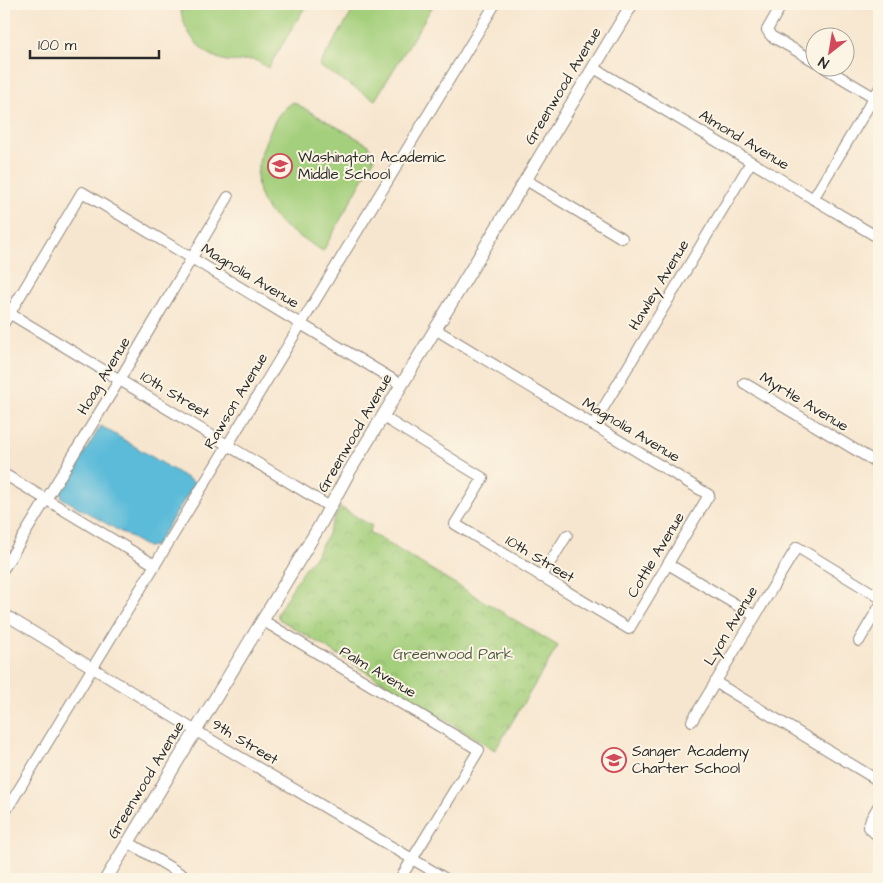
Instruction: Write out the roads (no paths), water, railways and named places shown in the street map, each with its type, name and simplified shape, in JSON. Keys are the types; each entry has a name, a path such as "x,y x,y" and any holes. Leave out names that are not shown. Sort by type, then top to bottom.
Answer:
{"street":[{"name":"Rawson Avenue","path":"4,814 494,4"},
{"name":"Greenwood Avenue","path":"106,879 632,4"},
{"path":"782,4 768,30 771,36 806,56"},
{"name":"Almond Avenue","path":"594,68 879,238"},
{"path":"813,199 878,95 845,78"},
{"name":"Hawley Avenue","path":"593,425 751,162"},
{"path":"526,180 622,238"},
{"name":"Magnolia Avenue","path":"7,312 82,192 402,385"},
{"name":"Hoag Avenue","path":"4,568 47,500 228,197"},
{"path":"4,323 7,312"},
{"name":"10th Street","path":"7,312 330,507"},
{"name":"Magnolia Avenue","path":"436,329 709,495"},
{"name":"Myrtle Avenue","path":"744,383 877,457"},
{"name":"10th Street","path":"383,417 483,478 455,524 629,629"},
{"path":"4,474 155,565"},
{"name":"Cottle Avenue","path":"629,629 709,495"},
{"path":"541,577 567,534"},
{"name":"Lyon Avenue","path":"692,721 797,547 879,597"},
{"path":"668,564 755,616"},
{"path":"859,641 879,607"},
{"name":"9th Street","path":"4,614 446,879"},
{"name":"Palm Avenue","path":"262,620 478,750 412,858"},
{"path":"715,682 879,781"},
{"path":"879,805 868,827 879,837"},
{"path":"128,842 189,879"},
{"path":"400,879 412,858"}],"water":[{"path":"101,426 195,483 155,546 147,547 62,498 61,491"}],"place":[{"name":"Washington Academic Middle School","path":"280,166"},
{"name":"Sanger Academy Charter School","path":"614,760"}],"park label":[{"name":"Greenwood Park","path":"453,654"}]}
